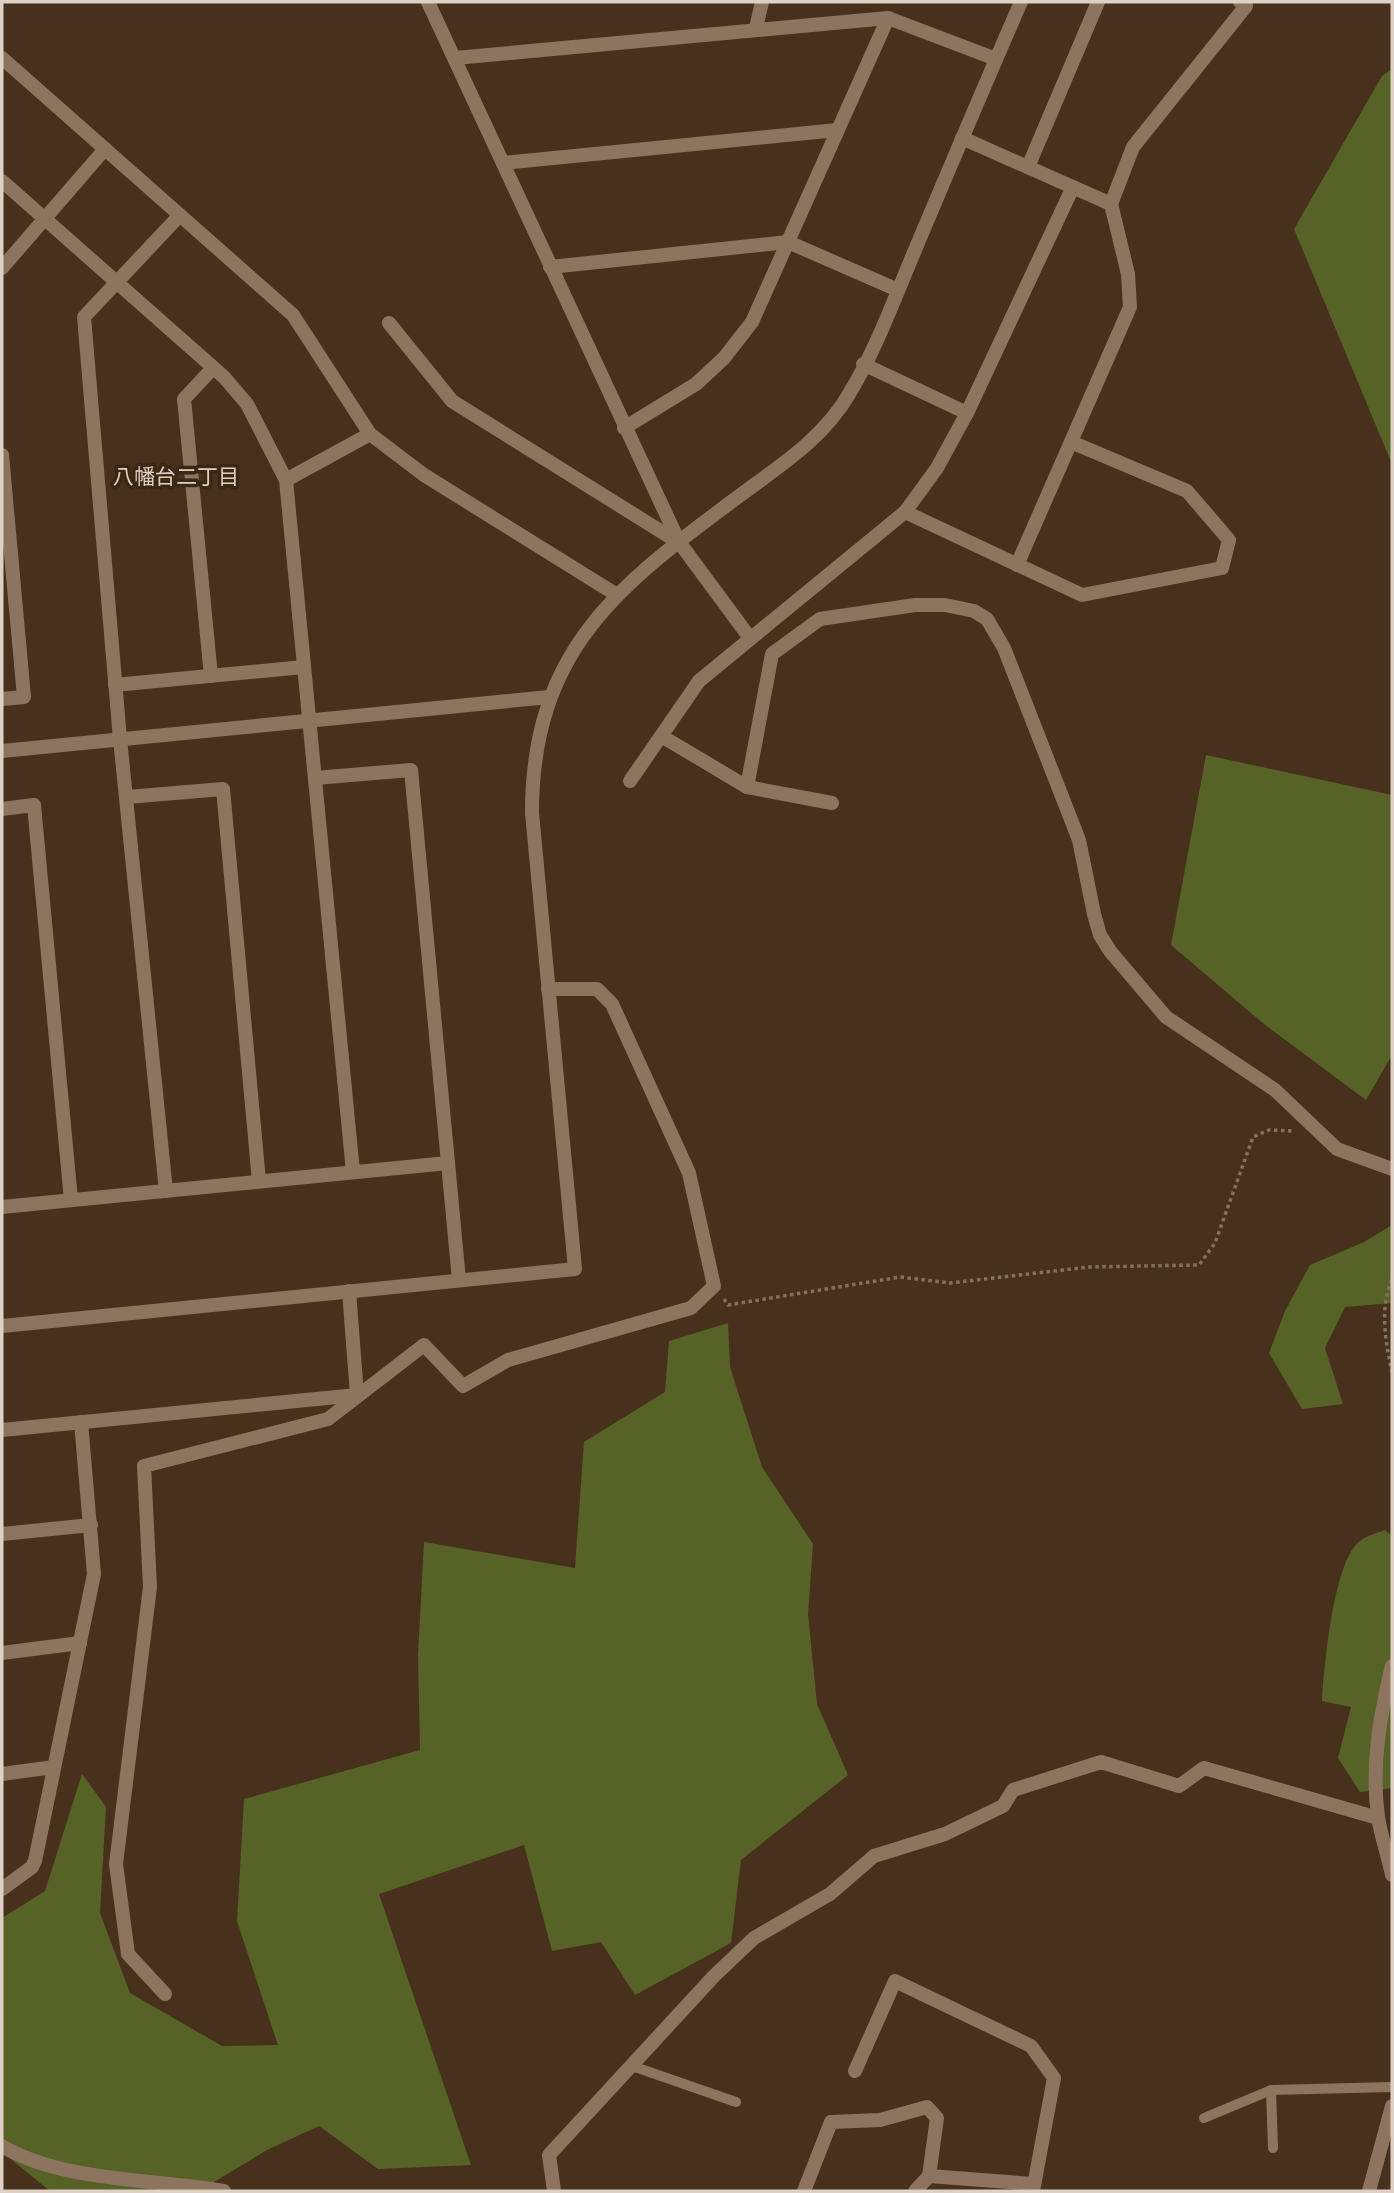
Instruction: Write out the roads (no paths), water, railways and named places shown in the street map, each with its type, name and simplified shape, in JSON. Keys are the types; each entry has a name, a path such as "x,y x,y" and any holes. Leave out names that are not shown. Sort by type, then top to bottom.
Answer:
{"street":[{"path":"428,2 679,542 750,638"},
{"path":"756,28 762,2"},
{"path":"2,1325 575,1269 532,813 536,740 550,697 563,669 600,610 679,542 797,454 827,426 850,394 898,290 1021,2"},
{"path":"1028,167 1098,2"},
{"path":"1017,565 1130,307 1128,274 1111,205 1133,146 1246,6 1240,2"},
{"path":"455,58 756,28 888,18 996,59"},
{"path":"624,428 696,384 724,358 752,322 888,18"},
{"path":"2,58 293,315 370,434 424,475 617,594"},
{"path":"503,163 837,130"},
{"path":"962,138 1111,205"},
{"path":"2,268 105,149"},
{"path":"2,181 213,368 247,404 285,480 353,1172"},
{"path":"630,782 699,681 905,512 937,468 967,413 1073,187"},
{"path":"166,1191 120,739 84,317 180,215"},
{"path":"550,267 788,242 898,290"},
{"path":"389,323 452,401 679,542"},
{"path":"863,365 967,413"},
{"path":"211,676 184,398 213,368"},
{"path":"285,480 370,434"},
{"path":"905,512 1082,595 1222,568 1229,540 1187,491 1071,442"},
{"path":"2,455 24,697 2,699"},
{"path":"747,787 772,654 820,619 915,605 945,605 974,611 987,620 1004,648 1079,840 1094,914 1100,935 1110,951 1166,1017 1275,1090 1337,1149 1392,1169"},
{"path":"115,685 304,667"},
{"path":"2,751 550,697"},
{"path":"663,737 747,787 832,803"},
{"path":"315,778 411,770 458,1280"},
{"path":"127,797 223,789 259,1181"},
{"path":"2,808 34,805 71,1200"},
{"path":"165,1994 128,1954 116,1864 150,1587 144,1466 328,1419 424,1345 463,1387 508,1360 691,1308 714,1286 689,1173 612,1004 597,989 548,989"},
{"path":"2,1207 447,1163"},
{"path":"349,1291 357,1395"},
{"path":"2,1430 357,1395"},
{"path":"2,1889 32,1867 35,1861 94,1574 81,1423"},
{"path":"2,1534 91,1525"},
{"path":"2,1653 80,1643"},
{"path":"1392,1666 1378,1726 1378,1818 1392,1875"},
{"path":"554,2191 549,2155 754,1938 830,1894 874,1856 945,1835 1003,1806 1013,1790 1101,1762 1179,1786 1204,1768 1378,1818"},
{"path":"2,1774 54,1767"},
{"path":"855,2071 895,1981 1031,2046 1054,2078 1033,2188 929,2176"},
{"path":"1369,2191 1392,2106"},
{"path":"804,2191 831,2122 880,2120 927,2107 937,2118 929,2176 915,2191"},
{"path":"2,2146 30,2162 100,2175 224,2191"}],"lane":[{"path":"632,2066 736,2102"},
{"path":"1204,2118 1271,2090 1392,2087"},
{"path":"1271,2090 1273,2148"}],"district":[{"name":"八幡台二丁目","path":"176,477"}]}
